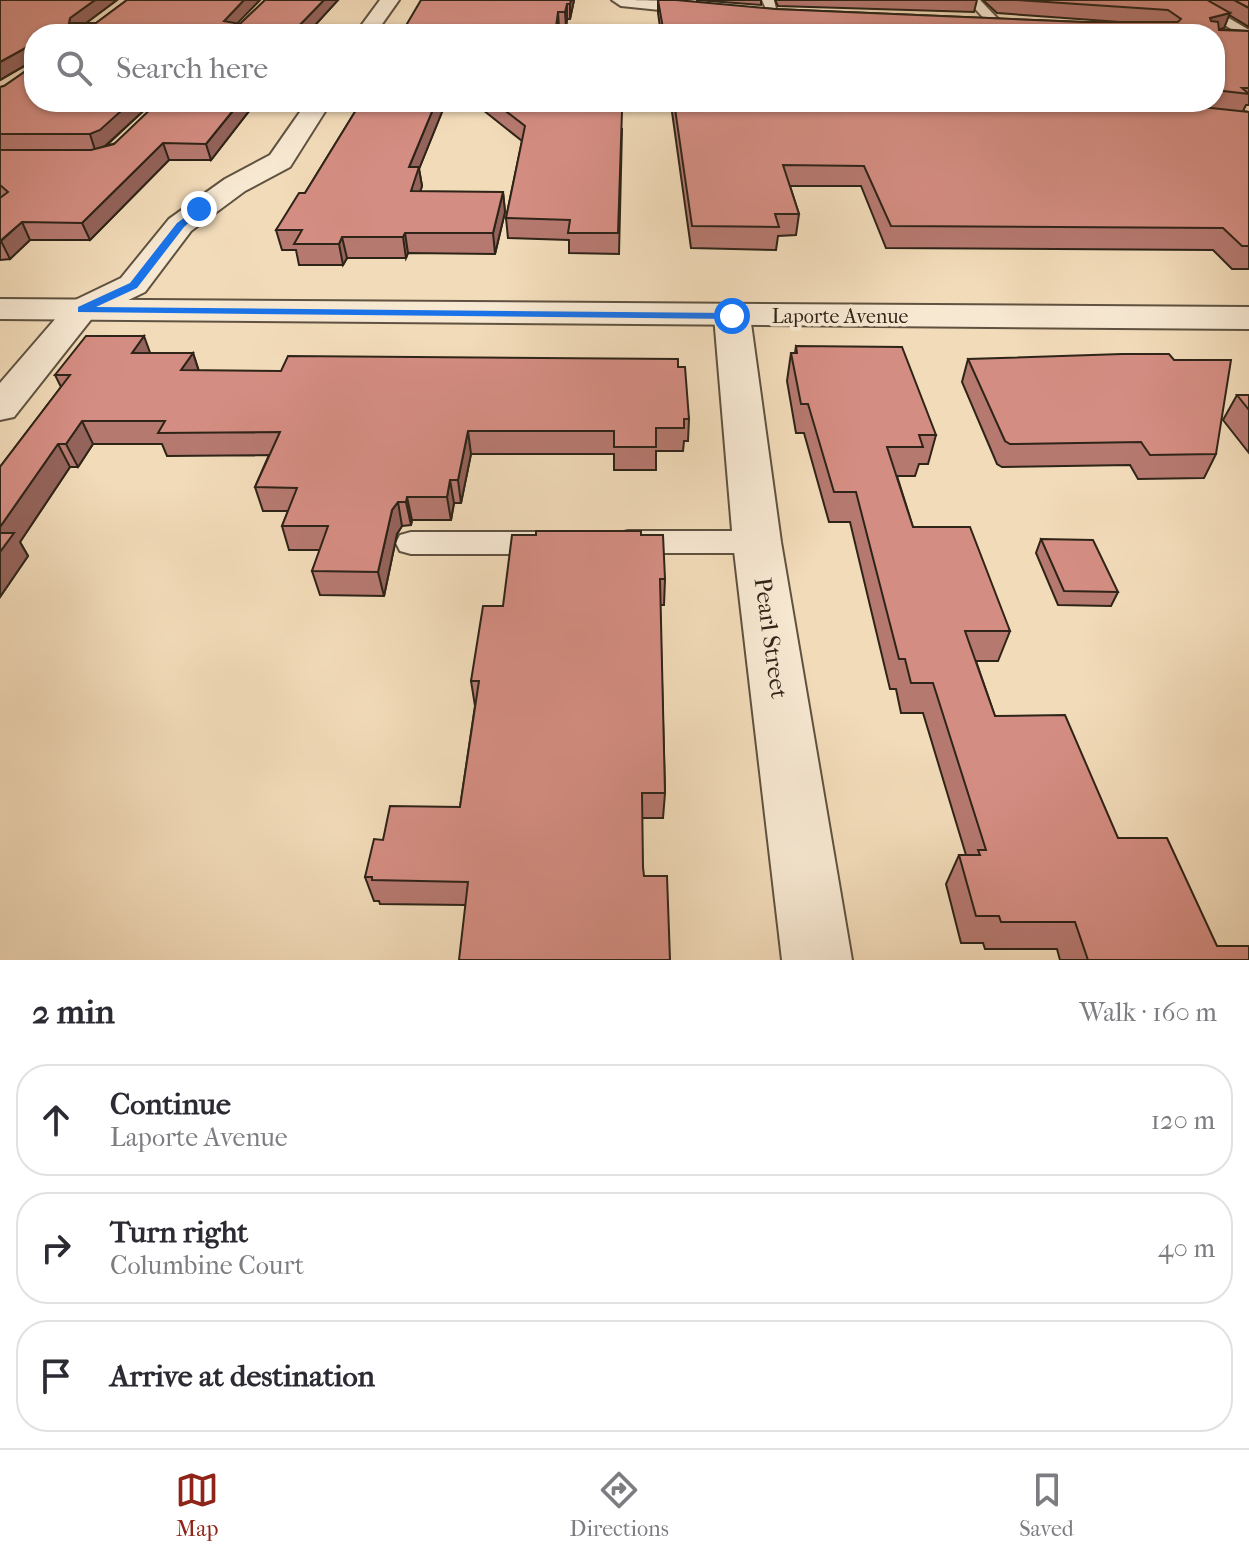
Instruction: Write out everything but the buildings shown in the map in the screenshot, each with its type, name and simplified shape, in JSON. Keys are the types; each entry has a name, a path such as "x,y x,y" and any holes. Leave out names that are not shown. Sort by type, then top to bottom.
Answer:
{"street":[{"path":"372,24 390,0"},
{"path":"614,4 744,13 777,10"},
{"path":"967,22 1002,23"},
{"path":"1225,37 1249,37"},
{"path":"0,408 81,310 133,285 180,225 235,185 280,161 312,112"},
{"name":"Laporte Avenue","path":"0,309 1249,318"},
{"name":"Pearl Street","path":"732,316 757,542 817,960"}],"lane":[{"path":"973,0 1002,23"},
{"path":"1190,0 1249,37"},
{"path":"411,543 757,542"}],"route":[{"path":"199,209 180,225 133,285 81,310 732,316"}]}
